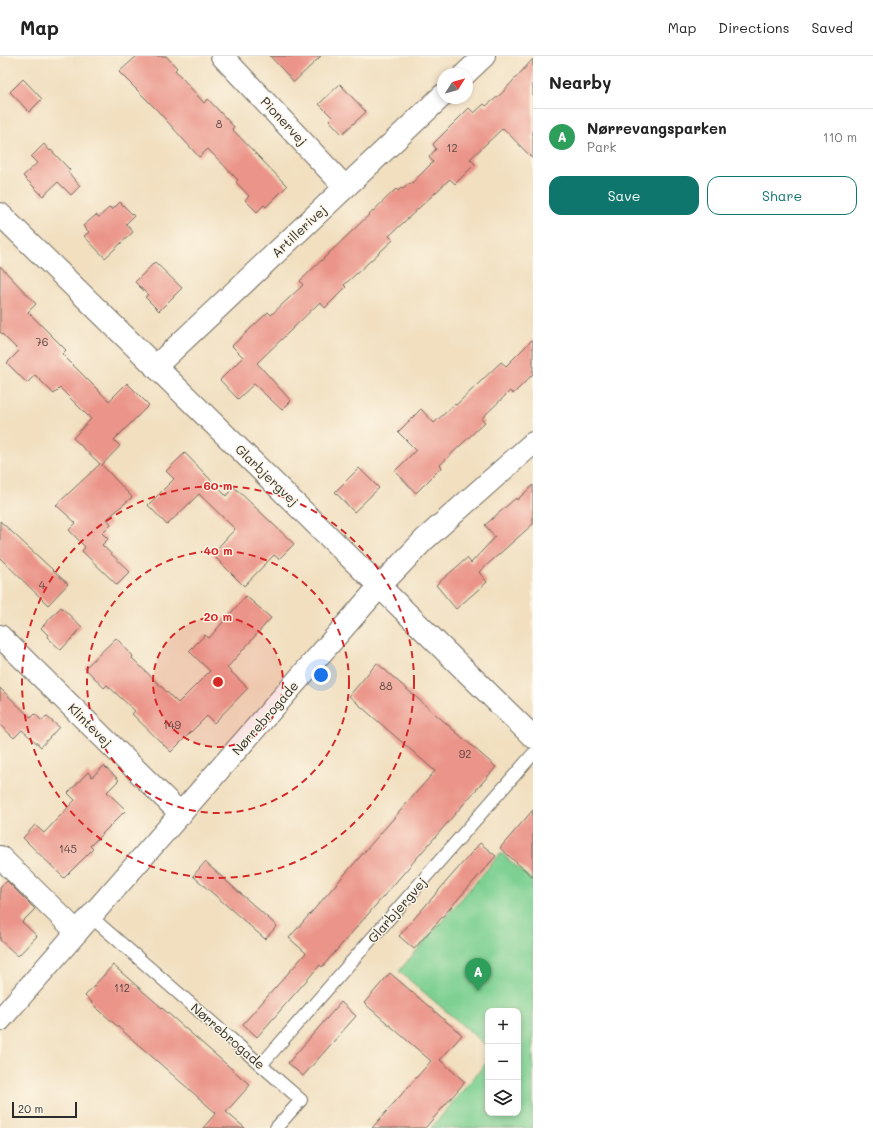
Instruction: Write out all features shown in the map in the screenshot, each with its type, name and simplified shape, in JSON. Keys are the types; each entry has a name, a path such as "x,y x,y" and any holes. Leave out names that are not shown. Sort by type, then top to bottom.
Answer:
{"street":[{"name":"Pionervej","path":"222,56 345,187"},
{"path":"471,68 484,56"},
{"name":"Artillerivej","path":"155,367 437,101"},
{"name":"Glarbjergvej","path":"0,214 533,737"},
{"name":"Nørrebrogade","path":"0,1020 380,586 424,540 533,443"},
{"name":"Klintevej","path":"0,636 181,814"},
{"path":"0,857 77,932"}],"lane":[{"name":"Glarbjergvej","path":"261,1065 533,754"},
{"name":"Nørrebrogade","path":"90,916 300,1100 276,1128"}],"green space":[{"path":"501,853 533,881 533,1128 431,1128 485,1065 485,1116 521,1116 521,1008 485,1008 485,1044 399,971"}],"building":[{"path":"137,56 166,56 177,68 175,70 204,103 208,99 234,127 232,129 287,186 266,207 264,205 257,212 245,200 249,196 236,182 238,180 208,149 199,157 157,110 119,72"},
{"path":"270,56 321,56 294,82"},
{"path":"533,59 533,159 503,128 470,159 475,164 455,184 450,179 389,236 393,240 344,285 346,287 325,308 320,302 257,363 291,401 282,410 254,384 238,399 220,380 243,357 232,346 268,312 271,315 303,285 300,281 396,189 398,191 410,183 411,184 433,162 429,157 436,149 433,144 469,108 474,113 484,104 486,106 501,94"},
{"path":"23,79 42,99 29,112 10,92"},
{"path":"340,84 366,112 342,134 329,120 332,117 319,104"},
{"path":"44,144 70,170 68,172 80,186 71,195 58,182 43,196 23,176 37,163 31,157"},
{"path":"120,202 134,216 126,224 133,232 105,258 84,236 89,232 83,226 96,215 99,217 110,207 112,210"},
{"path":"155,262 182,288 159,311 145,297 148,295 135,282"},
{"path":"0,266 36,304 28,312 66,350 62,354 109,401 127,383 149,405 114,440 120,446 102,465 132,497 107,519 111,524 102,533 108,539 102,545 130,572 117,585 82,551 85,547 69,530 76,523 56,505 100,464 73,438 91,419 60,388 54,394 35,375 27,383 7,363 19,351 0,332"},
{"path":"533,339 533,374 513,394 510,391 481,419 485,422 440,465 442,467 416,493 395,471 416,450 398,432 421,409 434,423 455,404 456,405 501,362 506,366"},
{"path":"185,453 226,496 234,487 294,544 279,559 274,555 244,586 212,554 235,529 199,494 167,525 148,505 174,479 166,471"},
{"path":"359,468 379,488 354,512 335,492"},
{"path":"533,485 533,524 479,572 487,582 456,609 436,585 467,558 471,563 495,537 485,525 516,498 517,500"},
{"path":"0,521 68,584 48,605 0,558"},
{"path":"246,596 271,618 227,668 248,688 214,723 207,716 171,752 132,714 135,711 107,685 104,688 85,668 116,638 133,656 132,658 178,703 210,671 189,651 205,635 209,638"},
{"path":"61,607 82,627 61,650 47,637 48,635 41,628"},
{"path":"377,663 496,767 322,967 320,965 257,1037 243,1024 306,953 289,938 435,771 349,696"},
{"path":"0,688 31,718 35,714 42,721 46,716 59,727 41,747 22,730 14,738 0,725"},
{"path":"104,766 119,780 107,792 126,810 90,846 93,849 64,878 23,838 35,825 44,833 75,800 68,793 88,772 92,777"},
{"path":"533,810 533,877 500,848"},
{"path":"480,843 496,856 414,949 399,936"},
{"path":"205,862 277,926 265,939 193,876"},
{"path":"7,881 35,909 22,922 37,936 18,956 0,940 0,888"},
{"path":"113,965 250,1085 226,1112 245,1128 203,1128 216,1113 91,1003 92,1002 85,996"},
{"path":"390,973 462,1035 440,1060 465,1082 425,1128 372,1128 431,1061 364,1003"},
{"path":"341,1002 356,1016 303,1076 288,1063"}],"place":[{"name":"Nørrevangsparken","path":"478,991"}]}
